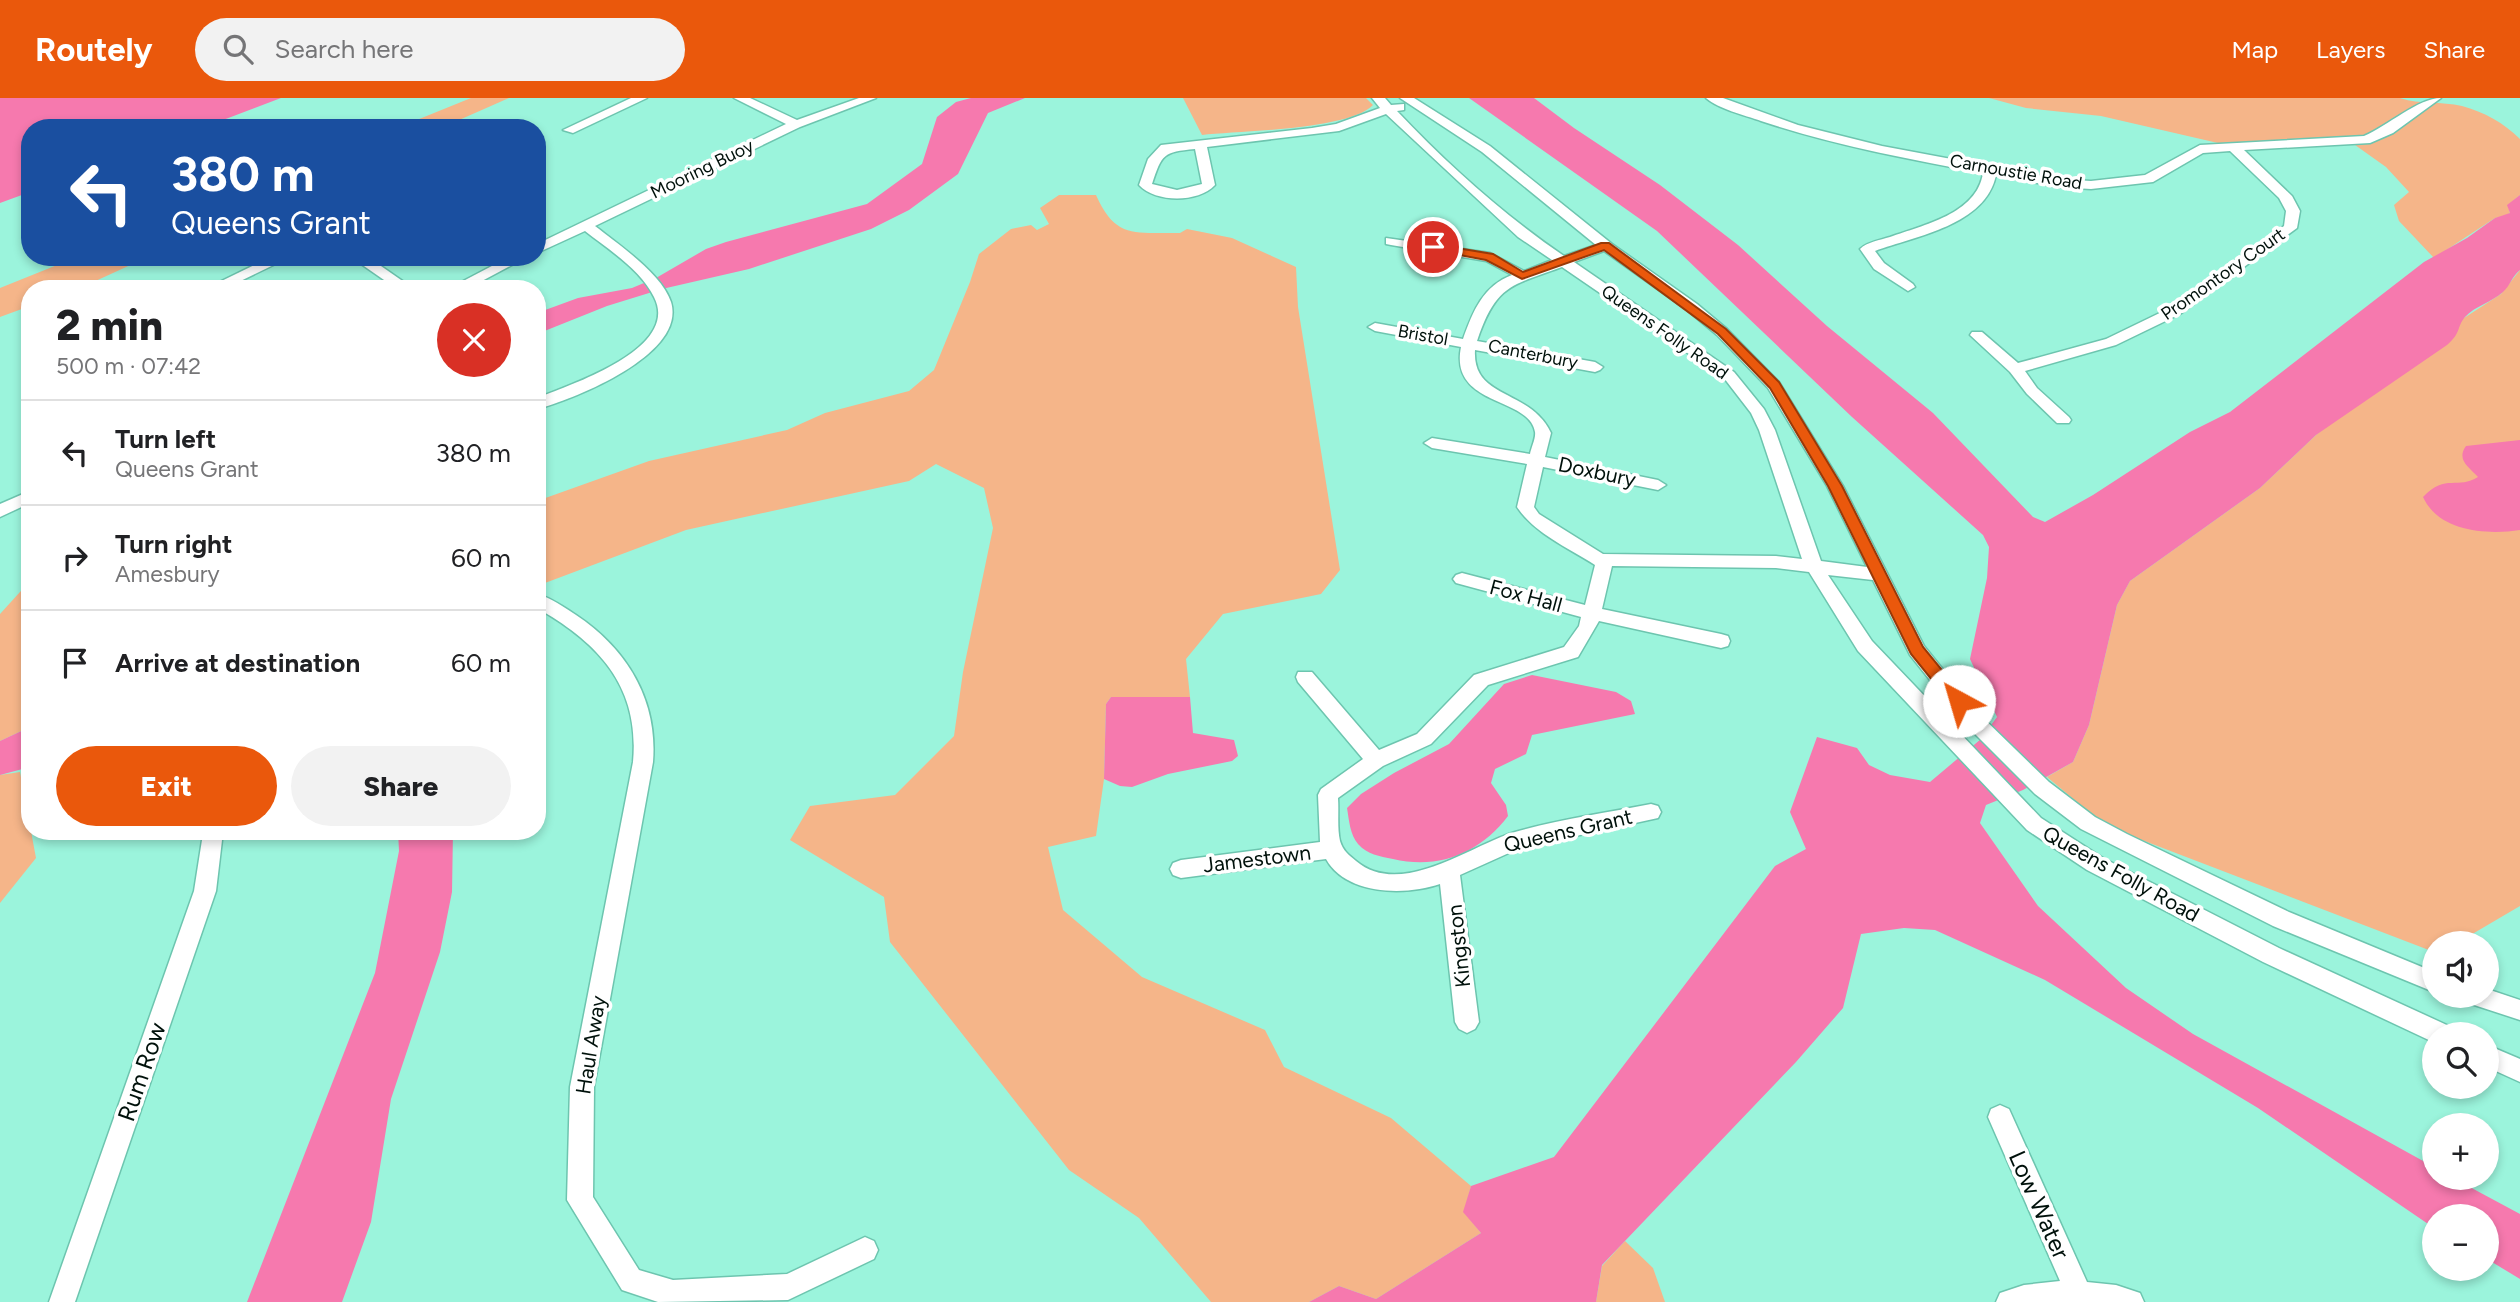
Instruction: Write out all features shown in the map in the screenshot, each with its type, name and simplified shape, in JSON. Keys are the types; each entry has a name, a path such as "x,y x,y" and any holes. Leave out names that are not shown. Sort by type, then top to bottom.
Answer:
{"street":[{"path":"569,130 640,98"},
{"path":"740,98 796,124"},
{"name":"Mooring Buoy","path":"546,244 796,124 870,98"},
{"name":"Carnoustie Road","path":"1712,98 1732,107 1845,140 2058,183 2091,185 2148,179 2200,149 2366,140 2389,130 2435,98"},
{"path":"1200,144 1209,185 1191,192 1160,192 1145,185 1154,159 1165,148 1339,127 1372,113 1384,104 1410,101"},
{"name":"Queens Folly Road","path":"1410,101 1486,149 1605,246 1722,332 1774,385 1835,486 1917,650 1972,719 2042,788 2088,822 2120,840 2281,919 2422,977"},
{"name":"Queens Folly Road","path":"1384,104 1411,133 1523,234 1729,375 1742,390 1767,430 1813,565 1865,646 2034,824 2095,864 2271,955 2422,1025"},
{"name":"Promontory Court","path":"2015,369 2111,342 2175,311 2290,228 2293,211 2286,196 2232,146"},
{"path":"1908,287 1879,265 1867,249 1946,219 1977,202 1988,186 1990,170"},
{"path":"546,400 629,363 646,351 664,322 664,304 660,294 615,247 585,225"},
{"path":"1391,240 1489,257 1522,276"},
{"path":"1333,849 1329,839 1328,795 1376,761 1424,739 1481,680 1571,652 1588,627 1604,563 1533,518 1525,507 1543,433 1539,422 1530,414 1476,384 1469,370 1466,354 1489,296 1504,283 1605,246"},
{"path":"232,280 263,266"},
{"path":"372,266 393,280"},
{"path":"473,280 502,266"},
{"name":"Bristol","path":"1375,327 1471,342"},
{"path":"1977,335 2015,369 2032,391 2063,421"},
{"name":"Canterbury","path":"1471,342 1595,367"},
{"name":"Doxbury","path":"1432,443 1536,460 1658,485"},
{"path":"0,511 21,500"},
{"path":"1601,561 1776,562 1880,575"},
{"name":"Fox Hall","path":"1462,579 1591,613"},
{"name":"Haul Away","path":"546,605 562,613 607,651 624,673 638,699 644,729 643,762 582,1087 580,1200 631,1281 673,1293 788,1287 865,1250"},
{"path":"1591,613 1721,641"},
{"path":"1305,677 1376,761"},
{"name":"Queens Grant","path":"1333,849 1336,857 1355,873 1371,880 1394,882 1432,878 1517,840 1651,812"},
{"name":"Rum Row","path":"62,1302 205,891 212,840"},
{"name":"Jamestown","path":"1181,869 1333,849"},
{"name":"Kingston","path":"1449,870 1467,1022"},
{"path":"2499,1003 2520,1010"},
{"path":"2499,1061 2520,1071"},
{"name":"Low Water","path":"2000,1117 2079,1294"},
{"path":"2008,1302 2045,1295 2079,1294 2131,1302"}],"shaded area":[{"path":"0,98 281,98 226,119 21,119 21,195 0,203"},
{"path":"471,98 509,98 461,119 419,119"},
{"path":"971,98 1025,98 988,113 958,174 909,210 871,229 749,269 662,289 607,306 546,330 546,310 578,298 632,288 656,278 706,249 726,242 867,204 922,164 937,117 956,102"},
{"path":"1183,98 1366,98 1373,105 1341,120 1202,135"},
{"path":"1469,98 1534,98 1660,185 1738,245 1827,326 1933,413 2033,517 2045,522 2093,495 2190,432 2230,412 2424,262 2467,238 2495,218 2510,213 2507,205 2520,195 2520,270 2505,290 2465,317 2455,337 2447,345 2316,435 2260,488 2130,581 2117,605 2089,725 2073,762 2023,790 1986,805 1980,823 2038,906 2126,988 2193,1034 2422,1160 2422,1190 2475,1190 2520,1214 2520,1279 2499,1266 2499,1204 2422,1204 2422,1220 2258,1108 2045,980 1935,930 1904,928 1861,934 1843,1008 1796,1062 1602,1265 1596,1302 1309,1302 1339,1286 1376,1299 1481,1233 1463,1212 1471,1186 1554,1157 1775,866 1806,849 1790,812 1817,737 1857,748 1869,765 1890,775 1930,782 1981,739 1997,717 1970,659 1987,578 1989,547 1983,535 1852,417 1657,231"},
{"path":"1989,98 2400,98 2454,105 2486,115 2520,139 2520,195 2508,205 2510,213 2495,218 2434,258 2399,221 2394,205 2409,192 2386,167 2348,140 2218,143 2101,116 2026,108"},
{"path":"1059,195 1096,195 1111,220 1120,227 1139,232 1180,233 1187,229 1232,238 1296,267 1298,307 1340,570 1321,594 1223,614 1186,659 1190,697 1111,697 1106,704 1104,779 1096,836 1048,847 1063,910 1142,977 1265,1030 1284,1067 1391,1118 1471,1186 1464,1212 1481,1233 1376,1299 1339,1286 1309,1302 1211,1302 1139,1218 1069,1170 890,942 884,897 790,840 810,806 895,795 954,736 963,672 993,528 984,488 936,464 909,481 686,530 546,583 546,498 649,461 787,430 825,413 909,391 934,370 979,254 1011,229 1031,225 1037,230 1049,224 1040,208"},
{"path":"55,266 128,266 98,280 21,280 21,309 0,317 0,288"},
{"path":"2520,270 2520,906 2477,931 2422,931 2422,947 2134,837 2095,817 2047,777 2073,762 2089,725 2117,605 2130,581 2260,488 2316,435 2464,318 2501,294"},
{"path":"2520,440 2520,530 2493,532 2465,528 2440,518 2430,509 2423,497 2431,490 2478,477 2463,459 2466,446"},
{"path":"21,591 21,731 0,741 0,614"},
{"path":"1532,675 1616,692 1631,701 1635,714 1532,735 1526,754 1495,769 1491,783 1506,805 1508,816 1485,840 1457,856 1410,862 1374,854 1358,844 1352,832 1347,808 1361,794 1449,744 1504,684"},
{"path":"1111,697 1190,697 1193,733 1234,740 1238,756 1232,761 1168,774 1132,787 1120,786 1104,779 1106,704"},
{"path":"21,731 21,769 0,775 0,741"},
{"path":"20,772 21,840 33,840 36,858 0,903 0,775"},
{"path":"398,840 453,840 452,892 440,952 391,1099 371,1222 342,1302 247,1302 375,973 399,851"},
{"path":"1625,1241 1653,1268 1665,1302 1596,1302 1602,1266"}],"route":[{"path":"1433,247 1489,257 1506,264 1522,276 1605,246 1692,307 1722,332 1753,362 1788,404 1835,486 1917,650 1959,701"}]}
